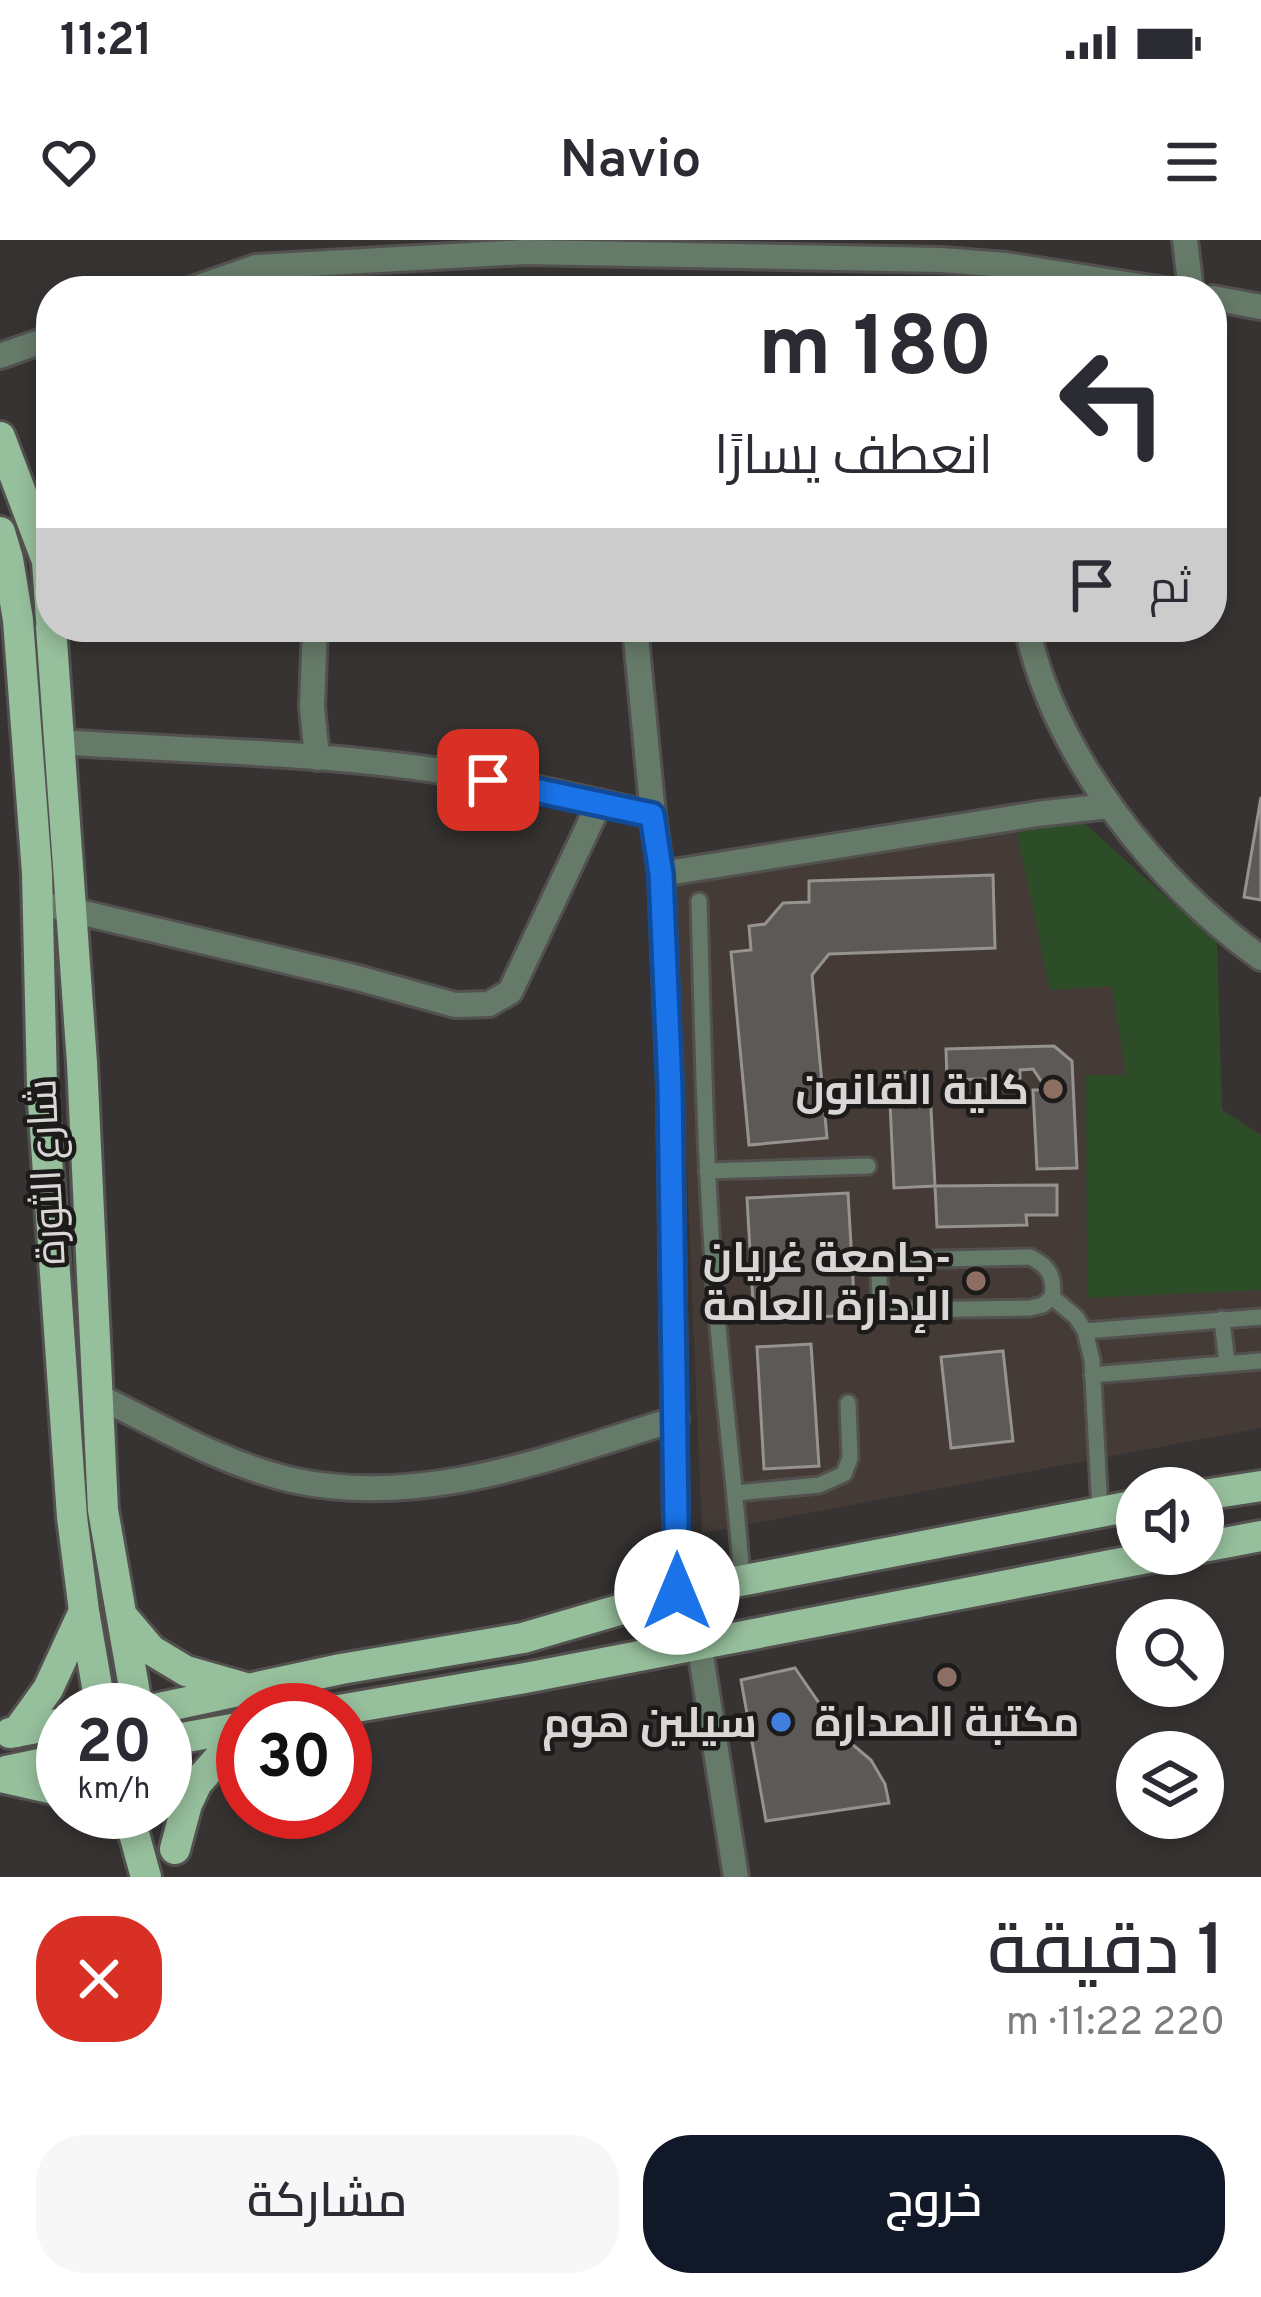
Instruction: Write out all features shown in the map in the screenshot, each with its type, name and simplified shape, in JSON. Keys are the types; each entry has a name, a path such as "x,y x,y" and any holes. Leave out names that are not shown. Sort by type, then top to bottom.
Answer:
{"main road":[{"name":"شارع الثورة","path":"0,437 36,527"},
{"name":"شارع الثورة","path":"0,532 18,620 38,903 42,1087 72,1517 96,1683"},
{"name":"شارع الثورة","path":"52,642 73,909 103,1510 134,1683"},
{"path":"1224,1492 1261,1486"},
{"path":"277,1683 523,1638 677,1592 1116,1508"},
{"path":"1224,1543 1261,1536"},
{"path":"372,1704 1116,1564"},
{"path":"8,1733 48,1689 84,1611"},
{"path":"123,1617 151,1650 186,1671 227,1683"},
{"path":"179,1863 187,1804 216,1761"},
{"path":"0,1775 36,1766"},
{"path":"0,1775 36,1784"},
{"path":"131,1839 146,1877"}],"street":[{"path":"252,240 256,267"},
{"path":"1185,240 1189,276"},
{"path":"230,276 256,267 524,252 941,250 1002,276"},
{"path":"1227,301 1261,307"},
{"path":"0,356 36,343"},
{"path":"315,642 317,758"},
{"path":"636,642 661,874 670,1087 677,1592"},
{"path":"1033,642 1060,726 1108,806 1173,881 1261,958"},
{"path":"59,742 317,758 451,773 652,815"},
{"path":"38,903 455,1005 489,1004 510,992 600,802"},
{"path":"661,874 1108,806"},
{"path":"98,1396 224,1458 333,1488 386,1490 466,1480 676,1419"},
{"path":"699,1643 736,1877"}],"lane":[{"path":"699,901 707,1171 742,1580"},
{"path":"707,1171 868,1166"},
{"path":"1030,1257 1050,1271 1052,1297 1030,1308 898,1310 880,1298 879,1274 899,1260 1030,1257"},
{"path":"1052,1297 1085,1331 1100,1511"},
{"path":"1085,1331 1261,1317"},
{"path":"1222,1319 1227,1364"},
{"path":"1092,1375 1261,1361"},
{"path":"736,1493 819,1485 844,1474 850,1459 848,1403"}],"shaded area":[{"name":"جامعة غريان- الإدارة العامة","path":"1016,828 1217,943 1222,1110 1261,1134 1261,1428 702,1533 675,884"}],"green space":[{"path":"1082,821 1217,943 1222,1110 1261,1136 1261,1290 1087,1298 1086,1075 1126,1075 1112,986 1050,990 1016,828"}],"building":[{"path":"1261,797 1261,900 1244,897"},
{"path":"993,875 995,948 829,954 812,975 827,1138 749,1145 731,952 751,950 749,926 765,924 783,903 809,902 809,881"},
{"path":"1054,1046 1072,1061 1077,1168 1037,1169 1033,1090 1047,1090 1033,1069 1020,1070 1020,1078 947,1080 946,1049"},
{"path":"929,1071 935,1186 894,1188 890,1103 900,1103 899,1073"},
{"path":"1057,1185 1057,1215 1026,1215 1027,1225 937,1227 935,1186"},
{"path":"848,1193 855,1315 754,1320 747,1198"},
{"path":"811,1344 819,1466 764,1469 757,1347"},
{"path":"1003,1351 1013,1441 951,1448 941,1357"},
{"path":"795,1668 841,1735 871,1760 885,1784 889,1803 766,1821 741,1680"}],"place":[{"name":"كلية القانون","path":"1053,1089"},
{"name":"جامعة غريان- الإدارة العامة","path":"976,1281"},
{"name":"مكتبة الصدارة","path":"947,1677"},
{"name":"سيلين هوم","path":"781,1722"}],"route":[{"path":"488,780 652,815 661,874 670,1087 677,1592"}]}
